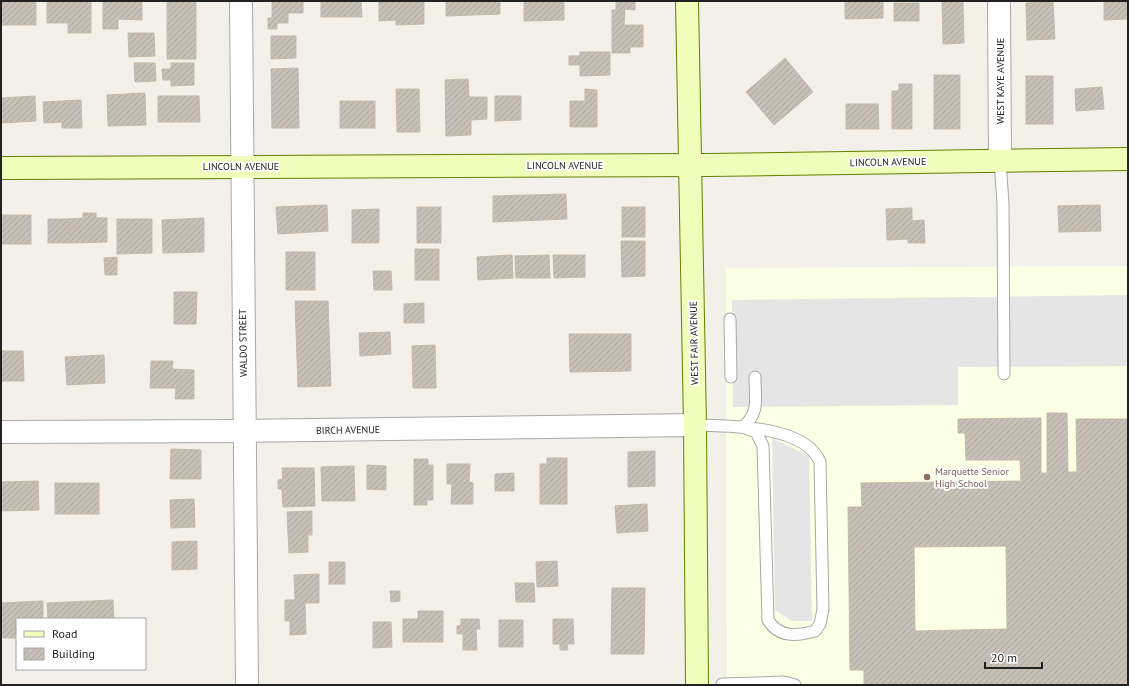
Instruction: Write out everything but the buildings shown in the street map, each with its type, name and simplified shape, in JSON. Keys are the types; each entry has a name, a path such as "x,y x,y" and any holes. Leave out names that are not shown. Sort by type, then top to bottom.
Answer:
{"street":[{"name":"WALDO STREET","path":"241,1 247,685"},
{"name":"WEST FAIR AVENUE","path":"687,1 695,425 697,685"},
{"name":"WEST KAYE AVENUE","path":"999,1 1000,160"},
{"name":"LINCOLN AVENUE","path":"1,168 690,165 1128,159"},
{"name":"BIRCH AVENUE","path":"1,432 244,431 695,425"}],"lane":[{"path":"1000,160 1003,204 1004,374"},
{"path":"730,319 731,377"},
{"path":"743,428 754,416 755,377"},
{"path":"695,425 743,428 788,436 816,453 820,462 823,609 820,624 815,631 793,635 782,633 773,628 768,620 763,446 756,432 743,428"},
{"path":"722,684 784,682 795,685"}],"shaded area":[{"name":"Marquette Senior High School","path":"1128,266 1128,685 727,685 726,268"},
{"path":"1128,295 1128,366 958,367 958,405 733,407 732,300"},
{"path":"772,438 809,456 812,621 792,621 775,610"}],"place":[{"name":"Marquette Senior High School","path":"927,477"}]}
